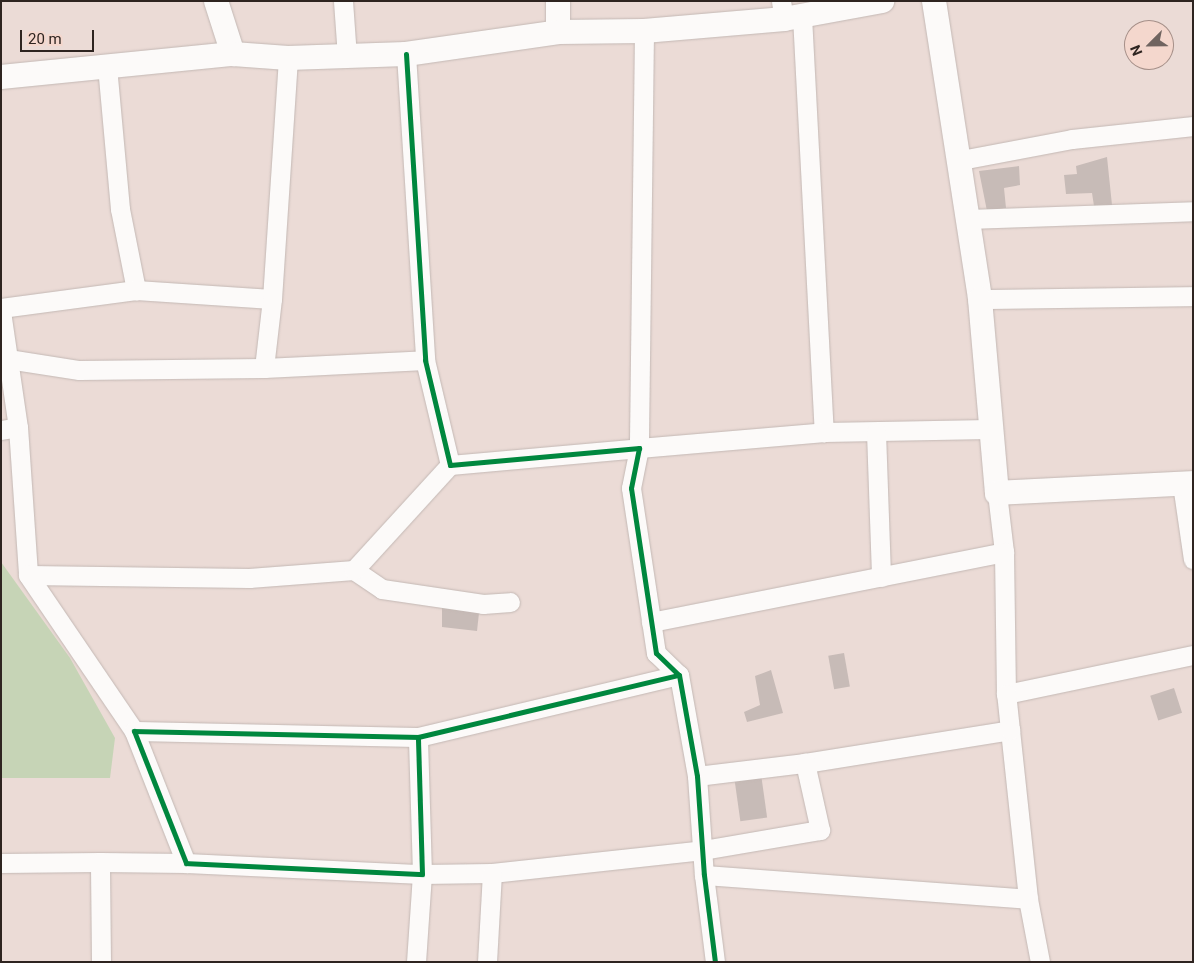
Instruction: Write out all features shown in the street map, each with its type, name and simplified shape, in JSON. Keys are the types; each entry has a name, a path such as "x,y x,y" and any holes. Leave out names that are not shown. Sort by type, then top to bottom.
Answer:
{"street":[{"path":"216,1 233,54"},
{"path":"343,1 347,56"},
{"path":"558,1 558,32"},
{"path":"1,77 233,54 288,58 406,54 558,32 644,32 882,1"},
{"path":"934,1 980,299 989,429 1004,552 1006,694 1028,899 1040,962"},
{"path":"789,12 824,432"},
{"path":"644,32 640,448 631,488 656,653 679,676 697,776 704,850 704,874 716,962"},
{"path":"406,54 425,360 450,465"},
{"path":"264,368 272,298 288,58"},
{"path":"107,66 120,209 136,290"},
{"path":"960,160 1072,139 1193,126"},
{"path":"968,219 1193,211"},
{"path":"186,863 134,731 28,575 10,429 8,359 1,309 136,290 272,298"},
{"path":"980,299 1193,296"},
{"path":"8,359 79,370 264,368 425,360"},
{"path":"354,570 450,465 824,432 989,429"},
{"path":"876,432 881,577"},
{"path":"997,493 1188,484 1193,559"},
{"path":"652,622 1004,552"},
{"path":"28,575 249,578 354,570 382,589 483,604 510,602"},
{"path":"1006,694 1193,655"},
{"path":"134,731 418,737 679,676"},
{"path":"697,776 805,763 1010,730"},
{"path":"416,962 422,874 418,737"},
{"path":"1,863 186,863 422,874 492,873 704,850 820,830 805,763"},
{"path":"100,862 100,962"},
{"path":"487,962 492,873"},
{"path":"704,874 1028,899"}],"green space":[{"path":"1,562 70,658 115,738 110,778 1,778"}],"building":[{"path":"1107,157 1112,205 1094,206 1092,193 1066,194 1064,175 1077,174 1076,166"},
{"path":"1019,166 1020,185 1004,188 1006,208 987,211 979,171"},
{"path":"442,606 479,613 477,631 442,627"},
{"path":"844,653 850,686 834,689 828,656"},
{"path":"771,670 783,713 747,722 744,712 760,705 755,676"},
{"path":"1174,688 1182,713 1158,720 1150,696"},
{"path":"761,774 767,818 740,821 734,778"}],"cycle path":[{"path":"406,54 425,360 450,465 639,448 631,488 656,653 679,675 697,776 704,875 715,962"},
{"path":"418,737 134,731 186,863 422,874 418,737 679,675"}]}
